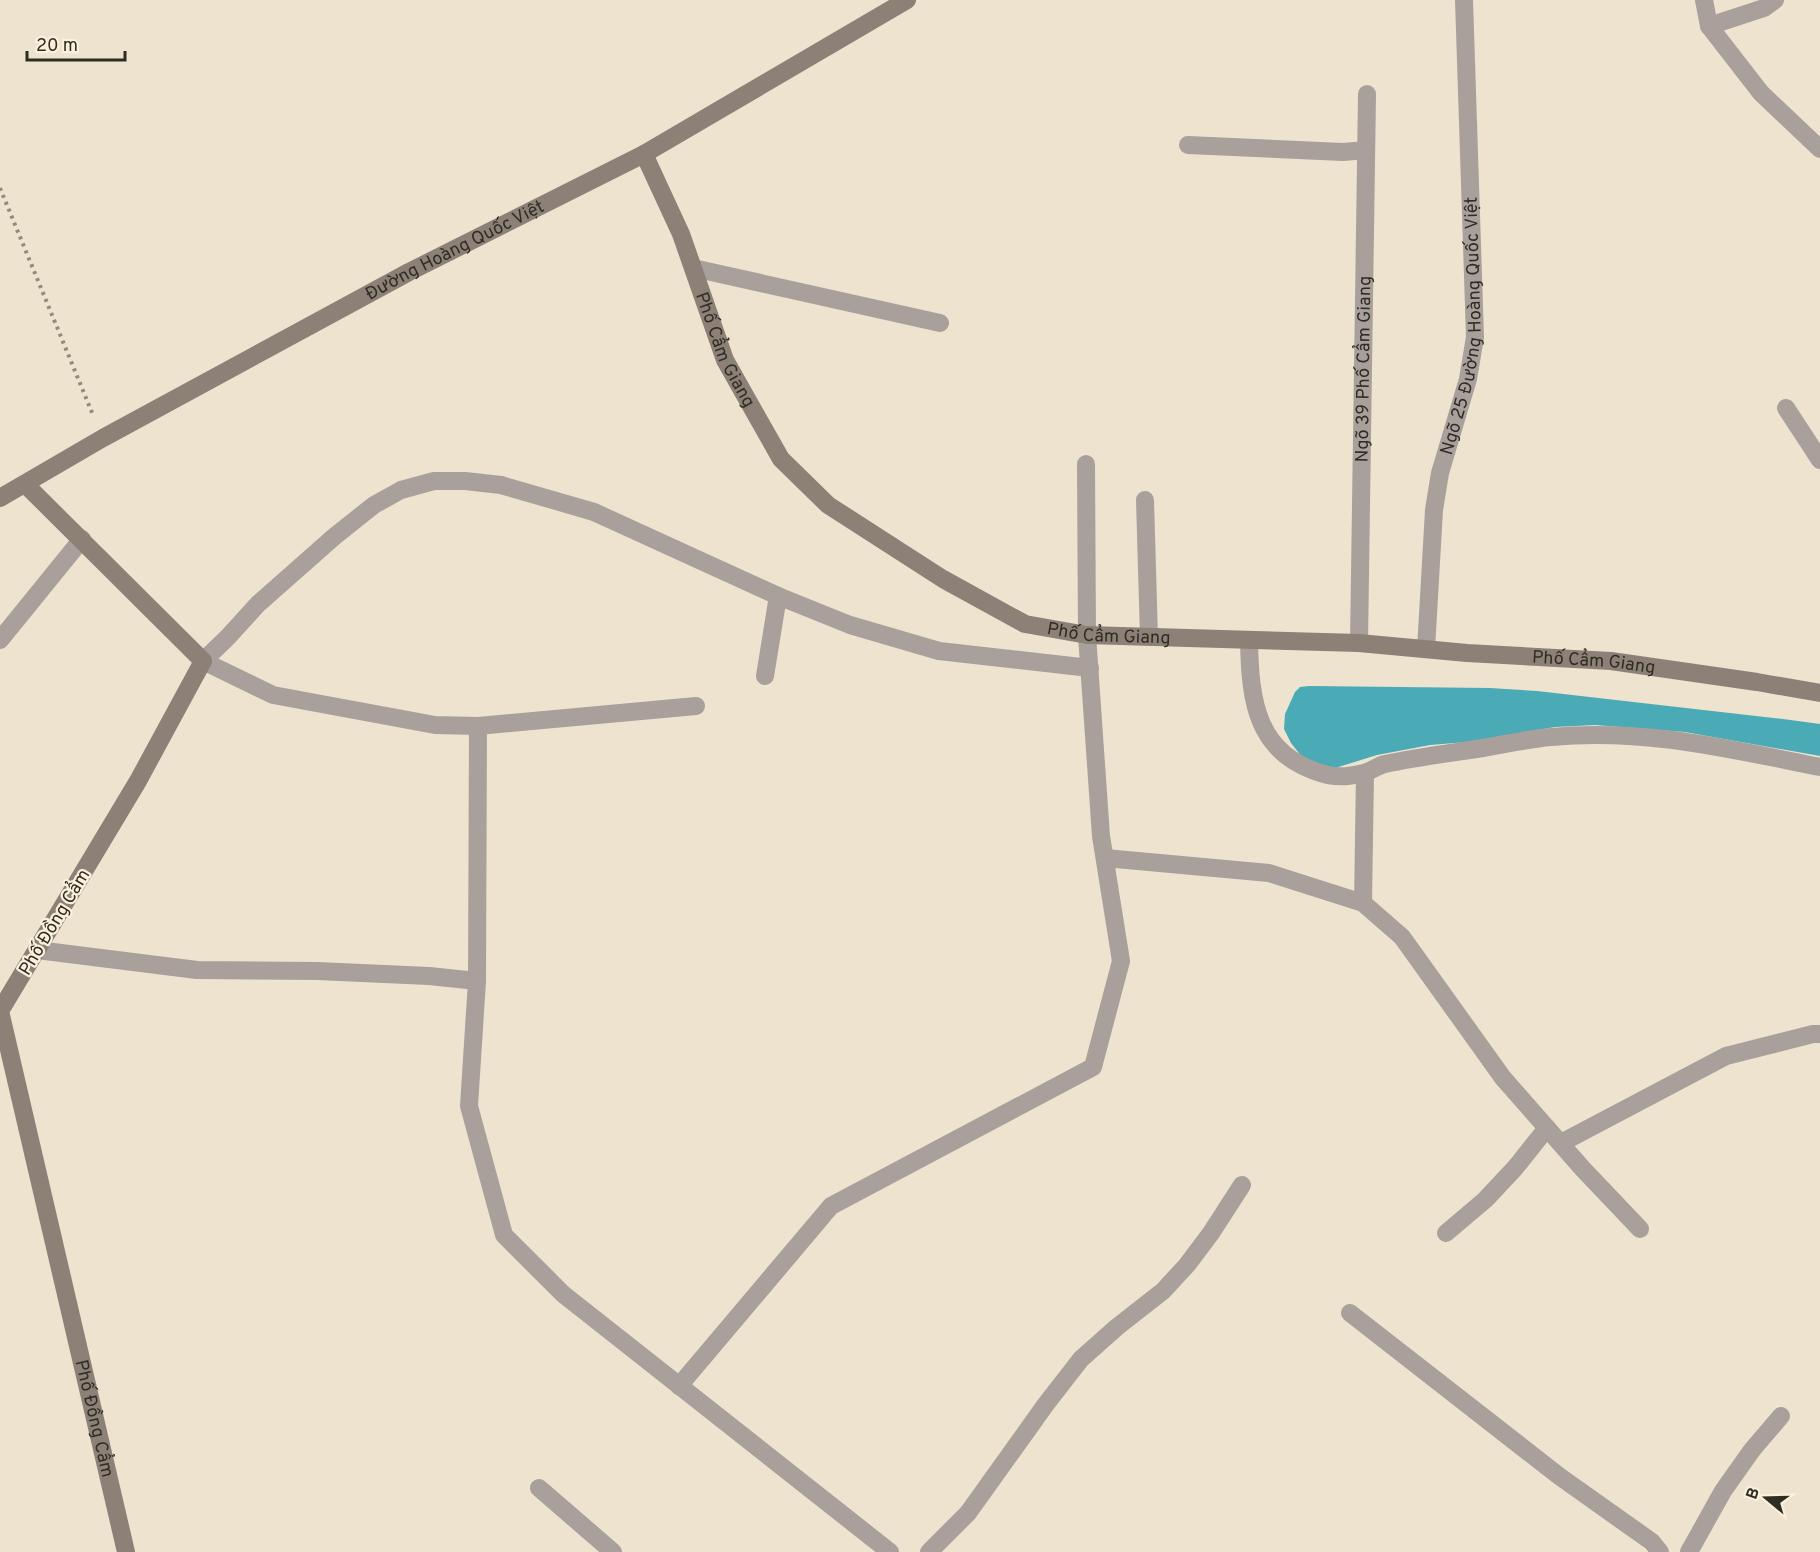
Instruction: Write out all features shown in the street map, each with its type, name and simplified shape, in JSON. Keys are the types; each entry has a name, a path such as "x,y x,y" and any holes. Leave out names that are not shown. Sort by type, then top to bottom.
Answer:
{"street":[{"name":"Đường Hoàng Quốc Việt","path":"0,498 103,438 409,272 644,154 907,0"},
{"name":"Ngõ 25 Đường Hoàng Quốc Việt","path":"1426,649 1434,510 1440,473 1468,378 1476,337 1464,0"},
{"path":"1704,0 1709,26 1761,93 1820,149"},
{"path":"1709,26 1764,8 1775,0"},
{"name":"Ngõ 39 Phố Cẩm Giang","path":"1359,643 1367,94"},
{"path":"1188,145 1343,152 1366,150"},
{"name":"Phố Cẩm Giang","path":"644,154 681,234 725,360 781,459 828,505 943,579 1024,624 1087,635 1359,643 1611,661 1820,693"},
{"path":"693,268 940,323"},
{"path":"1786,408 1820,460"},
{"path":"679,1386 831,1206 1093,1067 1121,961 1101,836 1087,635 1086,464"},
{"path":"203,661 258,604 334,536 374,505 401,490 434,481 465,481 501,485 594,512 778,596 850,625 939,651 1090,668"},
{"path":"25,484 203,661 273,695 435,725 478,726 696,706"},
{"path":"1145,500 1149,637"},
{"path":"0,640 82,539"},
{"path":"765,676 778,596"},
{"path":"1249,640 1250,677 1256,709 1264,732 1280,750 1300,765 1325,775 1347,776 1365,773 1382,765 1429,756 1548,737 1603,733 1660,738 1820,767"},
{"name":"Phố Đồng Cẩm","path":"126,1552 0,1011 138,781 203,661"},
{"path":"478,726 477,981 469,1106 504,1235 563,1294 890,1552"},
{"path":"1363,903 1365,773"},
{"path":"1105,858 1269,873 1363,903 1402,937 1503,1078 1640,1229"},
{"path":"37,950 196,970 317,971 429,976 477,981"},
{"path":"1561,1143 1726,1056 1820,1034"},
{"path":"1446,1233 1485,1200 1515,1168 1547,1128"},
{"path":"929,1552 968,1513 1081,1359 1163,1291 1187,1265 1242,1185"},
{"path":"1350,1313 1559,1476 1652,1542 1660,1552"},
{"path":"1689,1552 1723,1491 1752,1450 1781,1416"},
{"path":"539,1488 613,1552"}],"path":[{"path":"0,188 103,438"}],"water":[{"path":"1300,687 1490,688 1537,691 1820,724 1820,756 1685,732 1595,725 1555,727 1467,742 1430,745 1377,755 1332,769 1302,757 1284,729 1285,714 1295,692"}]}
